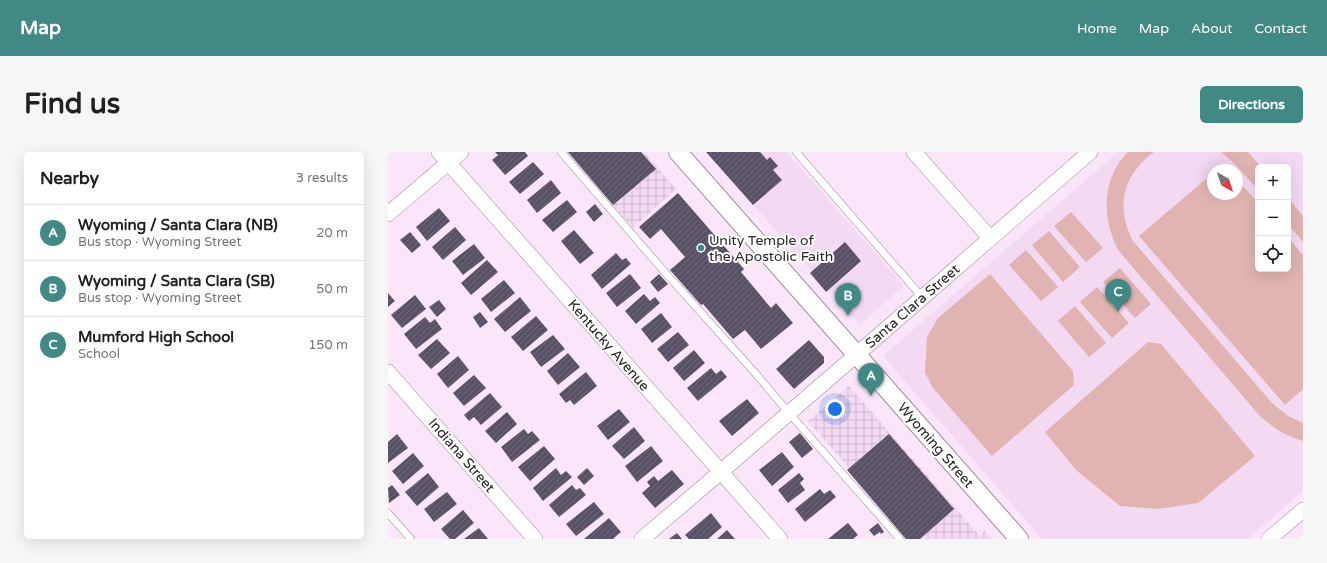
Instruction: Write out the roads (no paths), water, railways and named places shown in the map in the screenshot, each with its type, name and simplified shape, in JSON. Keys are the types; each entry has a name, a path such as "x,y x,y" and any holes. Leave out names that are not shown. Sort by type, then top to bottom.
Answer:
{"street":[{"path":"388,214 444,157 461,152"},
{"name":"Wyoming Street","path":"678,152 1019,539"},
{"path":"914,152 990,238"},
{"name":"Santa Clara Street","path":"650,537 721,472 1090,152"},
{"name":"Kentucky Avenue","path":"444,157 780,539"},
{"name":"Indiana Street","path":"388,372 535,539"},
{"path":"1269,539 1303,510"}],"lane":[{"path":"561,152 900,539"},
{"path":"796,152 922,297"},
{"path":"388,513 411,539"}],"place":[{"name":"Unity Temple of the Apostolic Faith","path":"701,248"},
{"name":"Mumford High School","path":"1118,312"},
{"name":"Wyoming / Santa Clara (SB)","path":"848,316"},
{"name":"Wyoming / Santa Clara (NB)","path":"871,396"}]}
